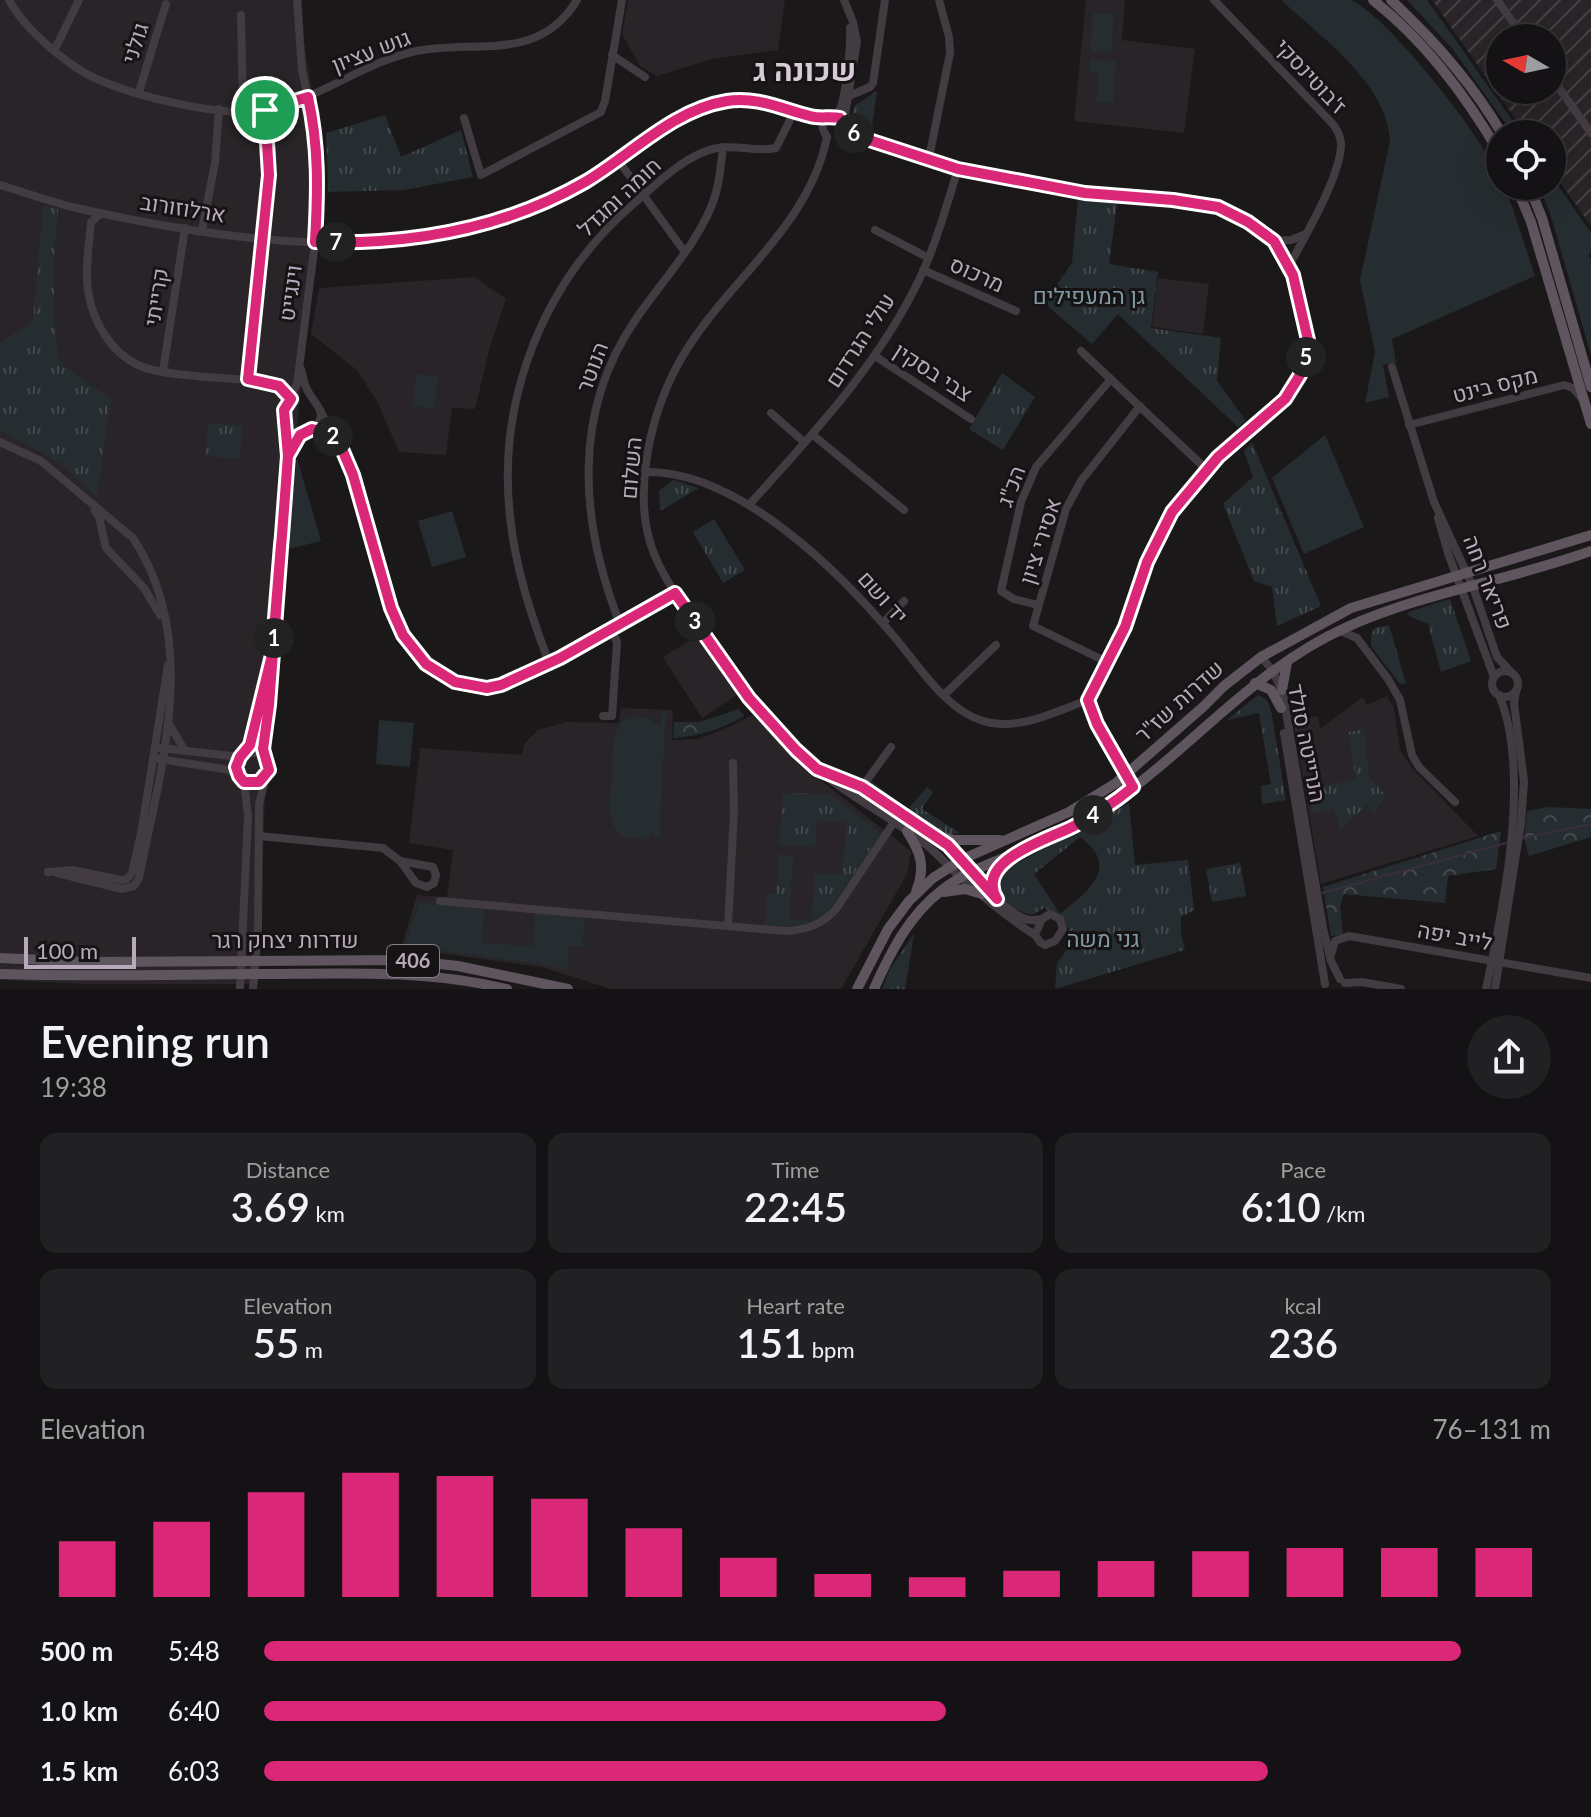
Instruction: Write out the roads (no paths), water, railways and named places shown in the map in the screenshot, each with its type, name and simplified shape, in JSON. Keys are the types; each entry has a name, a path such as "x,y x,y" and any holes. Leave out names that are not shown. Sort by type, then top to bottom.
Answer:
{"main road":[{"path":"1373,0 1406,29 1445,74 1486,130"},
{"path":"1391,0 1454,66 1492,120"},
{"path":"1522,200 1591,424"},
{"path":"1535,200 1591,387"},
{"name":"שדרות שז\"ר","path":"857,989 888,929 914,896 949,866 1069,812 1125,775 1261,657 1351,608 1591,535"},
{"name":"שדרות שז\"ר","path":"874,989 900,938 929,902 961,877 1076,825 1133,787 1255,683 1287,662 1338,631 1363,620 1591,551"},
{"path":"1282,690 1287,662"},
{"path":"1255,683 1271,690 1281,708"},
{"path":"907,831 923,863 914,896"},
{"path":"934,836 954,840 1010,839"},
{"path":"997,899 992,886 996,872 1014,854"},
{"path":"929,902 947,890 965,889 982,894"},
{"name":"שדרות יצחק רגר","path":"0,958 89,962 424,961 568,989"},
{"name":"שדרות יצחק רגר","path":"0,974 91,977 399,973 456,978 507,989"}],"street":[{"name":"גוש עציון","path":"9,0 18,16 55,49 99,80 196,107 243,111 265,110 308,97 371,66 407,54 427,49 500,46 535,38 561,22 577,0"},
{"path":"55,49 79,0"},
{"name":"וינגייט","path":"292,399 297,384 315,242 318,160 301,55 297,0"},
{"path":"464,118 481,175 601,112 622,0"},
{"path":"849,96 873,83 885,0"},
{"path":"929,158 950,53 939,0"},
{"name":"ז'בוטינסקי","path":"1214,0 1330,121 1341,139 1338,164 1289,266"},
{"path":"1497,0 1514,24"},
{"name":"גולני","path":"139,92 166,4"},
{"path":"839,139 846,126 857,42 846,4"},
{"path":"846,4 850,56 840,109 824,123 825,134 839,139 860,137"},
{"path":"241,15 243,111"},
{"path":"612,55 645,77"},
{"path":"1566,98 1591,133"},
{"name":"ארלוזורוב","path":"0,185 81,209 185,228 315,242 388,241 484,225 550,200 618,160 671,123 722,102 754,100 808,116 819,122 825,134"},
{"path":"202,230 215,163 219,109"},
{"path":"248,379 269,175 265,110"},
{"name":"חומה ומגדל","path":"549,663 522,583 510,517 509,457 514,407 534,340 559,292 605,231 645,194 683,163 707,150 723,147 776,148 794,112"},
{"name":"ארלוזורוב","path":"808,116 832,117"},
{"path":"832,117 840,118 860,137 958,169 1085,193 1218,207 1248,222 1274,241 1289,266 1307,329 1305,364 1285,399 1206,469 1172,512 1157,539 1125,627 1088,700 1094,717 1133,787"},
{"name":"השלום","path":"819,163 825,134"},
{"name":"השלום","path":"839,139 819,163 788,222 705,324 677,366 654,423 646,472 648,534 657,560 675,593 749,698 782,736 817,769 936,852 1009,918 1035,935"},
{"name":"הנוטר","path":"620,624 602,576 591,520 588,473 594,418 608,367 621,341 709,212 716,195 723,147"},
{"path":"618,160 684,251"},
{"name":"עולי הגרדום","path":"749,505 847,395 875,356 929,258 958,169"},
{"path":"81,209 88,214 91,222 88,288 97,321 110,342 139,365 163,371 248,379 279,386 292,399"},
{"path":"91,222 102,213"},
{"name":"קרייתי","path":"163,371 185,228"},
{"name":"מרכוס","path":"875,230 929,258"},
{"path":"1274,241 1291,240 1306,234"},
{"name":"מרכוס","path":"923,270 1016,311"},
{"path":"1081,351 1206,469"},
{"name":"וינגייט","path":"299,352 304,382 312,397"},
{"name":"צבי בסקין","path":"875,356 971,419"},
{"name":"פריאר רחה","path":"1392,367 1434,502 1461,573 1497,657 1511,672"},
{"name":"הכ\"ג","path":"1038,605 1014,599 1001,591 1021,502 1036,467 1111,379"},
{"name":"מקס בינט","path":"1409,425 1564,385 1573,388 1583,401"},
{"path":"253,989 259,804 269,765 264,755 288,456 284,410 292,399 302,395 312,397 339,442 353,475 395,616 408,642 426,664 455,682 487,688 501,685 549,663 675,593"},
{"name":"אסירי ציון","path":"1107,662 1033,626 1060,525 1073,496 1095,461 1140,406"},
{"path":"288,456 294,443 319,421 320,410"},
{"path":"771,413 804,442"},
{"path":"287,423 295,430 332,434 339,442"},
{"path":"813,435 904,510"},
{"path":"0,442 41,461 133,538 148,564 159,591 173,683 168,723 160,748"},
{"name":"יד ושם","path":"646,472 680,475 749,505 774,522 842,578 962,712 983,721 1003,724 1028,721 1088,700"},
{"path":"88,500 99,517 106,548 144,588 165,621"},
{"path":"101,530 115,523"},
{"path":"128,572 141,575 148,564"},
{"name":"פריאר רחה","path":"1467,588 1494,677"},
{"path":"883,623 904,601"},
{"path":"1357,638 1356,630 1363,620"},
{"path":"603,716 612,716 617,642 611,629"},
{"path":"1338,631 1348,632 1357,638 1388,679 1400,700 1412,755 1419,767 1455,802"},
{"path":"944,695 996,645"},
{"path":"237,773 254,732 272,655"},
{"path":"52,873 72,870 115,880 127,879 132,873 160,748 170,657"},
{"name":"הנרייטה סולד","path":"1261,657 1282,690 1331,961 1345,984"},
{"path":"1495,989 1496,961 1514,846 1524,781 1514,703 1518,680 1511,672 1501,671 1494,677 1492,685 1504,707 1513,758 1514,846"},
{"name":"הנרייטה סולד","path":"1270,673 1281,708 1324,987"},
{"path":"1499,695 1507,696 1516,691"},
{"path":"168,723 185,751"},
{"path":"862,787 891,747"},
{"path":"160,748 242,755 253,751 264,755"},
{"path":"158,759 237,773 244,782 248,816 240,989"},
{"path":"728,926 734,812 733,763"},
{"name":"השלום","path":"817,769 862,787 963,859 997,899 1027,920 1042,919"},
{"path":"244,782 254,784 264,779"},
{"path":"440,901 799,930 825,920 836,909 894,822"},
{"path":"259,836 383,848 400,861"},
{"path":"1050,914 1060,919 1063,929 1053,943 1045,945 1035,935 1042,919 1050,914"},
{"name":"לייב יפה","path":"1331,961 1335,941 1349,936 1591,978"},
{"path":"1486,989 1496,961"},
{"path":"1324,987 1332,979 1345,984 1362,982 1401,989"}],"waterway":[{"path":"1523,838 1591,824"},
{"path":"1322,893 1506,843"}],"district":[{"name":"שכונה ג","path":"805,71"}],"park label":[{"name":"גן המעפילים","path":"1089,296"},
{"name":"גני משה","path":"1103,939"}]}
